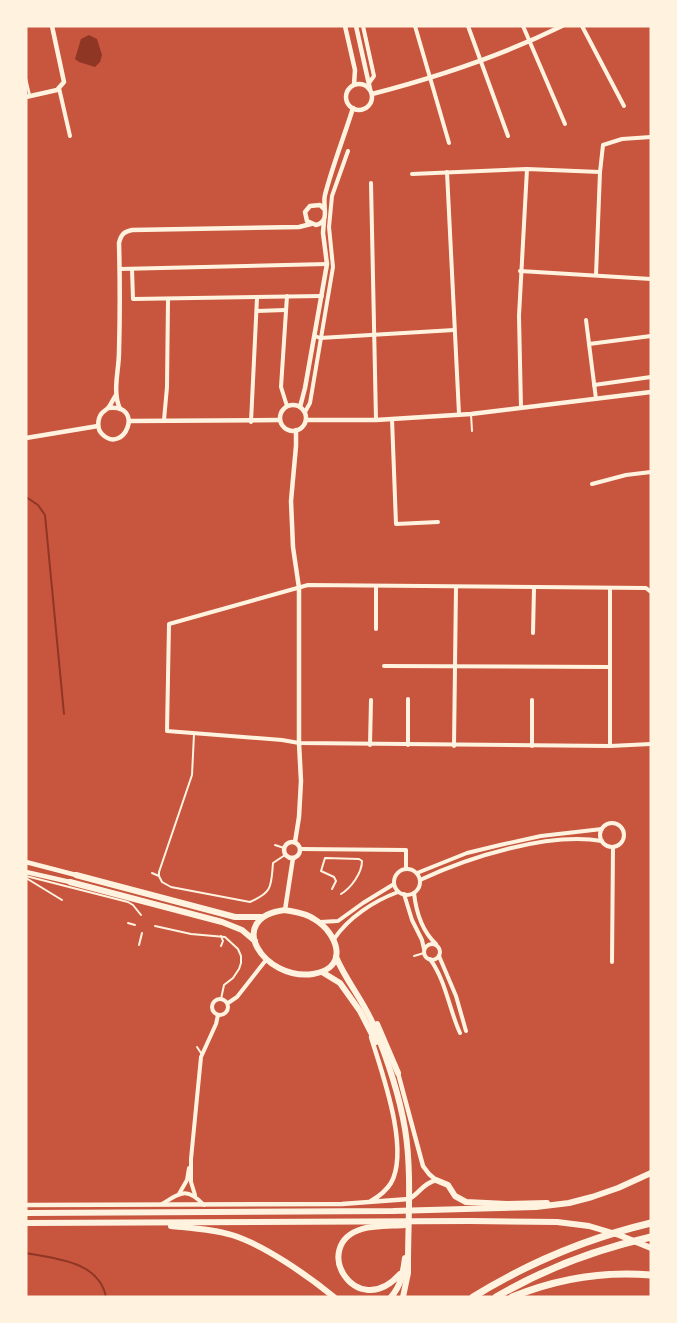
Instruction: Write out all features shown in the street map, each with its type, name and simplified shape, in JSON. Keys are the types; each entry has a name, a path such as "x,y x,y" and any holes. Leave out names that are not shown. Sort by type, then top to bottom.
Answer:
{"highway":[{"path":"70,882 222,922 242,930 255,941 266,960 294,973 322,972 334,962 336,957 337,946 334,939 320,922 308,915 285,910 261,917 235,917 76,875"},
{"path":"255,941 256,927 261,917"},
{"path":"336,957 346,978 376,1021 398,1072"},
{"path":"322,972 340,983 375,1039 397,1105 403,1138 406,1174"},
{"path":"365,1006 395,1081 406,1131 408,1273 403,1297"},
{"path":"26,1213 501,1209 556,1205 592,1197 651,1173"},
{"path":"436,1180 448,1186 455,1196 466,1202 507,1204 546,1202 556,1205"},
{"path":"403,1272 382,1291 374,1293 363,1292 350,1285 342,1276 338,1261 339,1253 346,1239 362,1229 470,1221"},
{"path":"26,1223 557,1222 574,1224 619,1235 651,1248"},
{"path":"147,1223 213,1231 250,1242 270,1253 334,1297"},
{"path":"473,1297 501,1280 541,1260 617,1232 651,1224"},
{"path":"496,1297 543,1273 596,1252 651,1237"},
{"path":"391,1297 396,1291 403,1272 407,1248"},
{"path":"512,1297 561,1281 577,1278 610,1275 651,1275"}],"street":[{"path":"26,79 28,97 60,88 64,82 52,26"},
{"path":"345,26 355,70 354,85"},
{"path":"356,26 371,92 371,102 363,110 353,108 347,102 346,94 354,85 361,84 371,92"},
{"path":"363,26 374,76 369,83"},
{"path":"415,26 448,142"},
{"path":"468,26 508,136"},
{"path":"523,26 565,124"},
{"path":"371,92 430,78 480,62 530,42 562,26"},
{"path":"582,26 624,106"},
{"path":"60,88 70,136"},
{"path":"324,210 325,196 353,108"},
{"path":"596,275 602,145 622,139 651,138"},
{"path":"305,412 296,405 287,406 283,410 280,420 284,427 292,431 302,427 306,420 305,412 310,403 333,267 329,227 332,196 348,151"},
{"path":"412,174 527,169 600,172"},
{"path":"521,408 520,271 527,169"},
{"path":"446,172 459,414"},
{"path":"371,183 376,420"},
{"path":"316,205 325,196"},
{"path":"289,227 296,225 305,217 307,208 310,206 320,205 324,210 326,215 323,233 327,264 300,407"},
{"path":"305,217 307,221 323,233"},
{"path":"116,394 108,408 102,412 98,419 101,433 113,439 121,437 128,430 129,421 126,414 120,409 116,394 119,355 119,244 122,235 126,231 289,227 320,224 324,220"},
{"path":"120,269 327,264"},
{"path":"132,269 132,299 322,296"},
{"path":"520,271 651,279"},
{"path":"287,296 284,310 281,387 287,406"},
{"path":"251,422 257,298"},
{"path":"164,420 167,387 168,299"},
{"path":"256,310 284,310"},
{"path":"586,320 596,399"},
{"path":"314,336 320,338 454,330"},
{"path":"589,344 651,336"},
{"path":"594,385 651,378"},
{"path":"306,420 376,420 471,414 651,392"},
{"path":"108,408 120,409"},
{"path":"392,419 396,524 438,522"},
{"path":"129,421 251,422 280,420"},
{"path":"26,438 98,426"},
{"path":"295,842 290,842 284,848 285,855 288,858 299,855 300,849 295,842 299,817 301,781 299,743 300,588 293,547 291,502 296,430"},
{"path":"592,484 626,475 651,472"},
{"path":"651,592 646,588 308,585 169,624 167,731 299,743 370,745 610,746 651,744"},
{"path":"376,586 376,628"},
{"path":"454,746 456,587"},
{"path":"533,634 534,588"},
{"path":"610,588 610,746"},
{"path":"384,666 610,667"},
{"path":"408,699 408,745"},
{"path":"370,745 371,700"},
{"path":"532,700 532,746"},
{"path":"420,880 468,860 518,848 566,840 602,841 608,846 614,847 622,843 624,830 612,823 606,825 600,833 602,841"},
{"path":"398,892 394,884 396,876 398,872 406,869 417,873 467,853 500,844 541,836 602,829"},
{"path":"612,962 614,847"},
{"path":"300,849 406,850 406,869"},
{"path":"285,910 293,858"},
{"path":"26,862 76,875"},
{"path":"26,872 70,882"},
{"path":"334,939 342,928 359,913 389,895 398,892 404,894 414,893 418,888 420,880 417,873"},
{"path":"320,922 338,921 394,884"},
{"path":"414,893 420,919 428,937 436,944 440,951 439,956 456,996 466,1031"},
{"path":"404,894 412,920 422,940 426,957 436,967 460,1033"},
{"path":"424,951 429,944 436,944"},
{"path":"430,960 439,956"},
{"path":"228,1003 237,997 266,960"},
{"path":"218,1015 214,1012 213,1004 216,1000 221,999 228,1003"},
{"path":"218,1015 226,1012 228,1003"},
{"path":"204,1205 195,1195 191,1181 191,1159 202,1054 216,1024 218,1015"},
{"path":"366,1024 379,1059 390,1102 396,1130 398,1154 391,1184 369,1202"},
{"path":"398,1072 420,1157 428,1174 436,1180"},
{"path":"179,1194 186,1180 191,1159"},
{"path":"26,1205 342,1204 409,1199 426,1184 436,1180"},
{"path":"160,1205 186,1192 195,1195"}],"lane":[{"path":"471,414 472,431"},
{"path":"194,733 192,775 158,872 162,882 171,887 250,902 266,893 271,885 273,863 285,855"},
{"path":"275,845 284,848"},
{"path":"332,889 336,881 321,871 325,858 361,860 360,872 345,892 340,894"},
{"path":"152,873 159,876"},
{"path":"26,877 62,900"},
{"path":"26,877 128,902 133,905 140,915"},
{"path":"128,923 135,925"},
{"path":"155,926 191,934 225,937 238,948 241,963 239,969 224,985 221,999"},
{"path":"139,945 142,933"},
{"path":"220,936 223,941 221,946"},
{"path":"414,956 424,951"},
{"path":"197,1047 202,1054"}],"shaded area":[{"path":"89,35 97,39 102,55 100,62 95,67 75,59 81,39"}],"waterway":[{"path":"26,497 38,505 45,515 64,714"},
{"path":"26,1253 63,1260 86,1269 102,1285 106,1297"}]}
